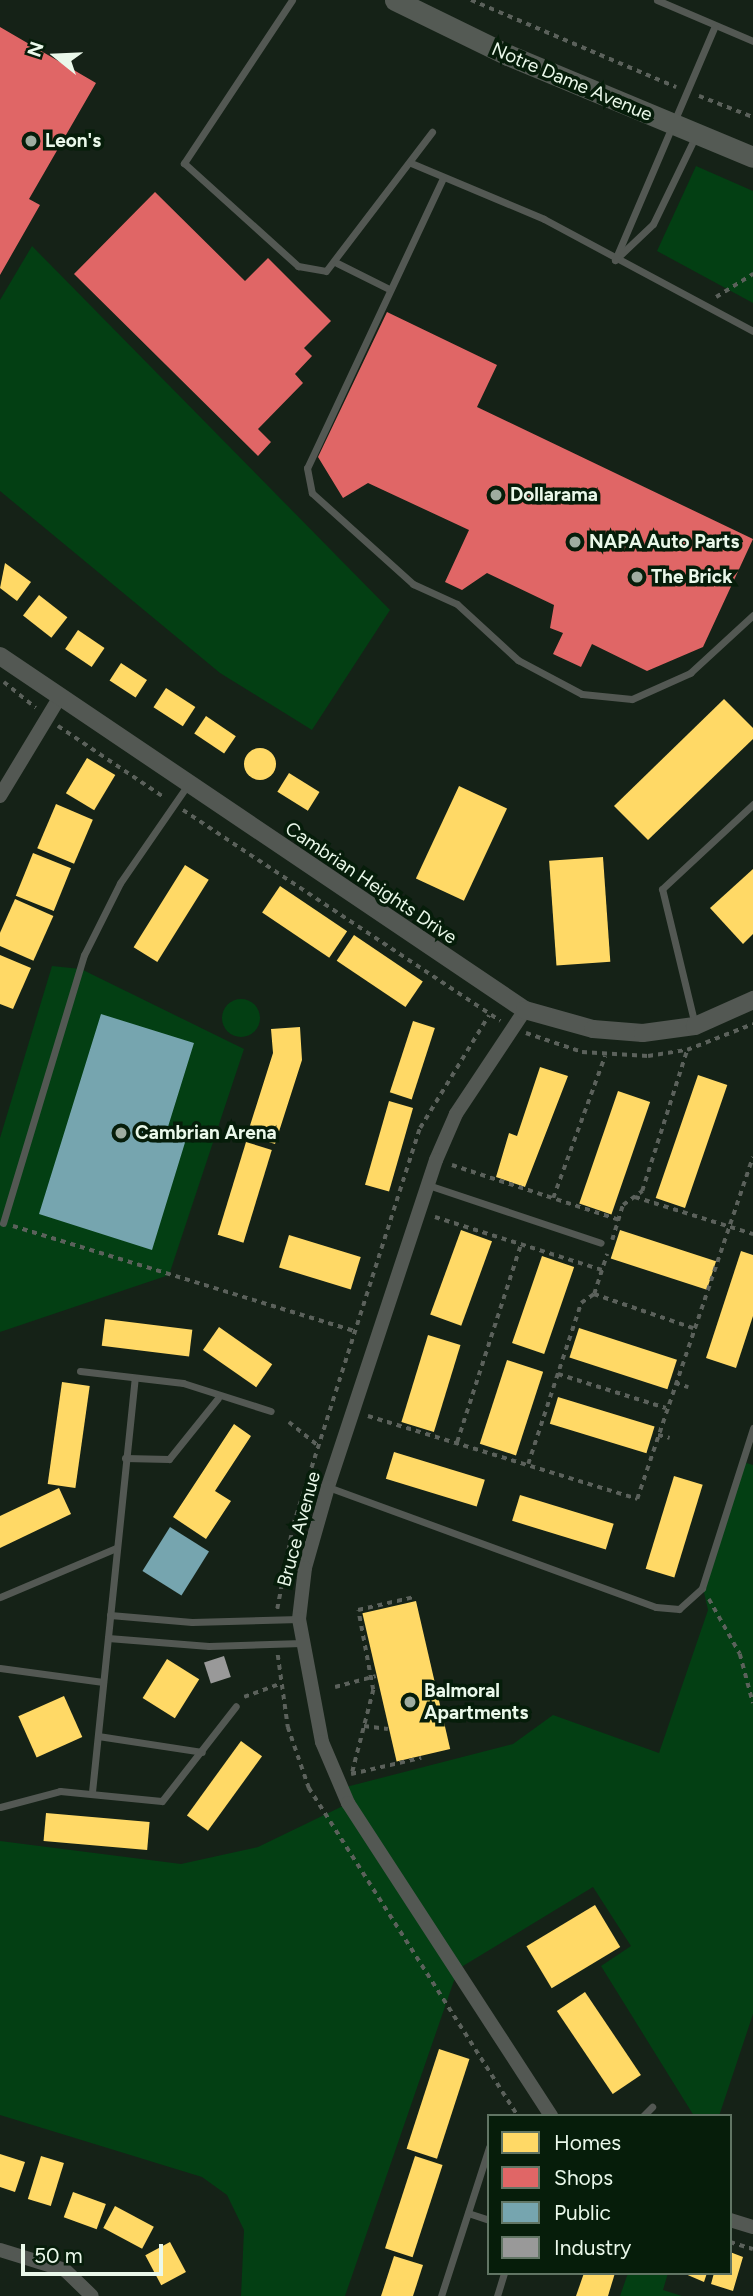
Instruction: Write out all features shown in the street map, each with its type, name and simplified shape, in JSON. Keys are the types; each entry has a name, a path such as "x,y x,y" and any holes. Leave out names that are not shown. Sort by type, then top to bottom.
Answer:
{"main road":[{"name":"Notre Dame Avenue","path":"395,0 672,125 753,157"}],"street":[{"name":"Cambrian Heights Drive","path":"0,656 58,700 526,1010 615,1032 695,1026 753,1000"},
{"path":"0,796 58,700"},
{"name":"Bruce Avenue","path":"526,1010 456,1114 436,1160 328,1487 299,1619 302,1643 335,1778 550,2114"},
{"path":"732,2221 753,2227"},
{"path":"0,2250 65,2270 92,2296"}],"lane":[{"path":"292,0 184,163 298,266 315,272 337,263 432,132"},
{"path":"657,0 753,41"},
{"path":"615,260 715,26"},
{"path":"615,260 653,224 697,134"},
{"path":"411,163 544,219 615,260 753,331"},
{"path":"443,178 307,468 313,493 413,584 457,604 518,660 582,694 632,699 690,673 753,615"},
{"path":"337,263 389,289"},
{"path":"3,1223 84,955 120,883 187,786"},
{"path":"695,1026 662,889 753,804"},
{"path":"428,1185 601,1243"},
{"path":"80,1371 183,1383 218,1398 271,1411"},
{"path":"92,1792 135,1378"},
{"path":"125,1458 169,1460 218,1398"},
{"path":"328,1487 656,1607 688,1606 702,1588 753,1428"},
{"path":"0,1597 117,1548"},
{"path":"110,1615 277,1621 299,1619"},
{"path":"108,1638 302,1643"},
{"path":"0,1668 103,1682"},
{"path":"0,1807 60,1791 92,1792 162,1801 236,1706"},
{"path":"98,1736 202,1752"},
{"path":"645,2114 652,2107"},
{"path":"441,2296 487,2153"},
{"path":"468,2213 487,2219"},
{"path":"498,2296 504,2275"}],"path":[{"path":"471,0 753,117"},
{"path":"703,305 753,274"},
{"path":"277,1621 284,1560 318,1446 430,1103 489,1015"},
{"path":"528,1464 581,1303 594,1294 619,1220 635,1196 687,1050"},
{"path":"553,1198 605,1056"},
{"path":"353,1412 637,1499 693,1328 702,1318 753,1157"},
{"path":"436,1160 619,1220"},
{"path":"635,1196 753,1234"},
{"path":"419,1212 602,1270"},
{"path":"3,1223 355,1331"},
{"path":"456,1443 521,1244"},
{"path":"594,1294 693,1328"},
{"path":"558,1374 666,1409"},
{"path":"675,1383 688,1387"},
{"path":"289,1422 318,1446"},
{"path":"658,1435 670,1438"},
{"path":"702,1588 740,1654 753,1703"},
{"path":"351,1774 374,1676 358,1610 414,1597"},
{"path":"277,1644 280,1684 294,1752 330,1826 517,2114"},
{"path":"335,1687 374,1676"},
{"path":"236,1706 254,1689 280,1684"},
{"path":"364,1726 388,1729"},
{"path":"335,1778 421,1758"},
{"path":"732,2243 753,2249"}],"green space":[{"path":"696,166 753,191 753,303 657,251"},
{"path":"32,246 390,610 312,730 220,673 0,491 0,300"},
{"path":"52,966 81,969 244,1049 169,1275 0,1332 0,1138"},
{"path":"241,999 254,1005 260,1018 254,1031 241,1037 228,1031 222,1018 228,1005"},
{"path":"743,1462 753,1465 753,2014 720,2114 693,2114 601,1966 631,1946 593,1887 458,1969 345,2296 241,2296 244,2230 227,2195 202,2177 0,2115 0,1841 181,1864 258,1847 349,1803 342,1788 513,1744 553,1715 659,1753 708,1610 703,1588"},
{"path":"627,2275 667,2275 663,2290 682,2296 620,2296"}],"building: Homes":[{"path":"5,563 31,582 17,601 0,588"},
{"path":"39,595 67,617 51,638 23,615"},
{"path":"78,630 105,648 92,667 65,649"},
{"path":"121,663 147,680 136,697 110,681"},
{"path":"166,688 195,707 183,726 153,707"},
{"path":"724,699 753,728 753,739 648,840 614,806"},
{"path":"206,716 236,736 224,754 194,733"},
{"path":"260,748 271,753 276,764 271,775 260,780 249,775 244,764 249,753"},
{"path":"87,758 115,775 94,810 66,793"},
{"path":"289,773 320,792 308,811 277,792"},
{"path":"459,786 507,808 464,901 416,878"},
{"path":"56,804 93,820 74,864 37,848"},
{"path":"33,853 71,868 54,911 16,896"},
{"path":"603,857 610,962 556,966 549,861"},
{"path":"185,865 209,880 157,962 134,947"},
{"path":"753,869 753,934 743,944 710,908"},
{"path":"280,886 347,931 329,958 262,913"},
{"path":"15,899 53,916 33,961 0,946 0,933"},
{"path":"354,935 423,981 405,1007 337,961"},
{"path":"0,955 31,968 13,1009 0,1004"},
{"path":"413,1021 435,1028 412,1099 390,1092"},
{"path":"300,1027 302,1060 275,1144 247,1135 273,1053 271,1029"},
{"path":"540,1067 568,1076 525,1187 496,1177 509,1133 517,1136"},
{"path":"698,1075 727,1085 685,1208 656,1198"},
{"path":"618,1091 650,1102 611,1215 579,1204"},
{"path":"389,1101 413,1108 389,1192 365,1185"},
{"path":"246,1142 272,1150 243,1243 218,1235"},
{"path":"461,1230 492,1241 461,1326 430,1315"},
{"path":"620,1230 716,1261 707,1290 611,1259"},
{"path":"289,1235 361,1257 351,1289 279,1268"},
{"path":"741,1251 753,1255 753,1316 736,1368 706,1358"},
{"path":"542,1256 574,1267 544,1354 512,1343"},
{"path":"105,1319 192,1330 189,1357 102,1346"},
{"path":"219,1327 272,1364 256,1387 203,1350"},
{"path":"579,1328 677,1360 667,1389 569,1357"},
{"path":"428,1335 461,1345 434,1432 401,1422"},
{"path":"507,1360 543,1372 516,1455 480,1444"},
{"path":"62,1382 90,1386 75,1488 48,1484"},
{"path":"558,1397 655,1427 646,1453 550,1424"},
{"path":"234,1424 251,1436 215,1491 231,1501 206,1539 173,1517"},
{"path":"394,1452 485,1480 477,1507 386,1479"},
{"path":"674,1476 703,1485 674,1578 646,1569"},
{"path":"59,1488 71,1514 0,1548 0,1516"},
{"path":"520,1495 614,1524 606,1549 512,1521"},
{"name":"Balmoral Apartments","path":"416,1601 450,1749 397,1761 362,1613"},
{"path":"167,1659 199,1679 175,1718 143,1698"},
{"path":"64,1696 82,1737 37,1757 18,1716"},
{"path":"241,1741 262,1756 208,1831 187,1815"},
{"path":"46,1813 150,1822 147,1850 44,1841"},
{"path":"595,1905 620,1947 552,1988 526,1946"},
{"path":"585,1992 641,2075 613,2094 557,2011"},
{"path":"439,2049 469,2059 437,2159 407,2149"},
{"path":"0,2154 25,2162 15,2192 0,2187"},
{"path":"41,2156 64,2163 51,2206 28,2199"},
{"path":"415,2156 443,2165 413,2257 385,2248"},
{"path":"73,2192 106,2204 97,2229 64,2217"},
{"path":"115,2206 154,2227 142,2249 103,2228"},
{"path":"170,2242 186,2272 161,2285 145,2255"},
{"path":"732,2253 743,2257 733,2291 711,2284 713,2275 732,2275"},
{"path":"394,2256 423,2265 413,2296 381,2296"},
{"path":"583,2275 614,2275 608,2296 576,2296"},
{"path":"688,2275 706,2275 704,2282"}],"building: Shops":[{"name":"Leon's","path":"0,27 96,83 29,199 40,205 0,275"},
{"path":"155,192 245,281 268,258 331,321 304,348 312,356 295,374 303,383 258,429 271,442 258,456 74,274"},
{"path":"387,312 497,365 477,407 753,539 703,647 647,671 592,644 581,667 553,654 563,633 550,628 554,605 487,573 462,590 445,582 469,530 368,483 343,498 318,457"}],"building: Public":[{"name":"Cambrian Arena","path":"101,1014 194,1043 167,1130 187,1136 152,1250 39,1214"},
{"path":"170,1527 209,1551 181,1595 142,1571"}],"building: Industry":[{"path":"224,1656 231,1677 211,1683 204,1662"}],"place":[{"name":"Leon's","path":"31,141"},
{"name":"Dollarama","path":"496,495"},
{"name":"NAPA Auto Parts","path":"575,542"},
{"name":"The Brick","path":"637,577"},
{"name":"Cambrian Arena","path":"121,1133"},
{"name":"Balmoral Apartments","path":"410,1702"}]}
